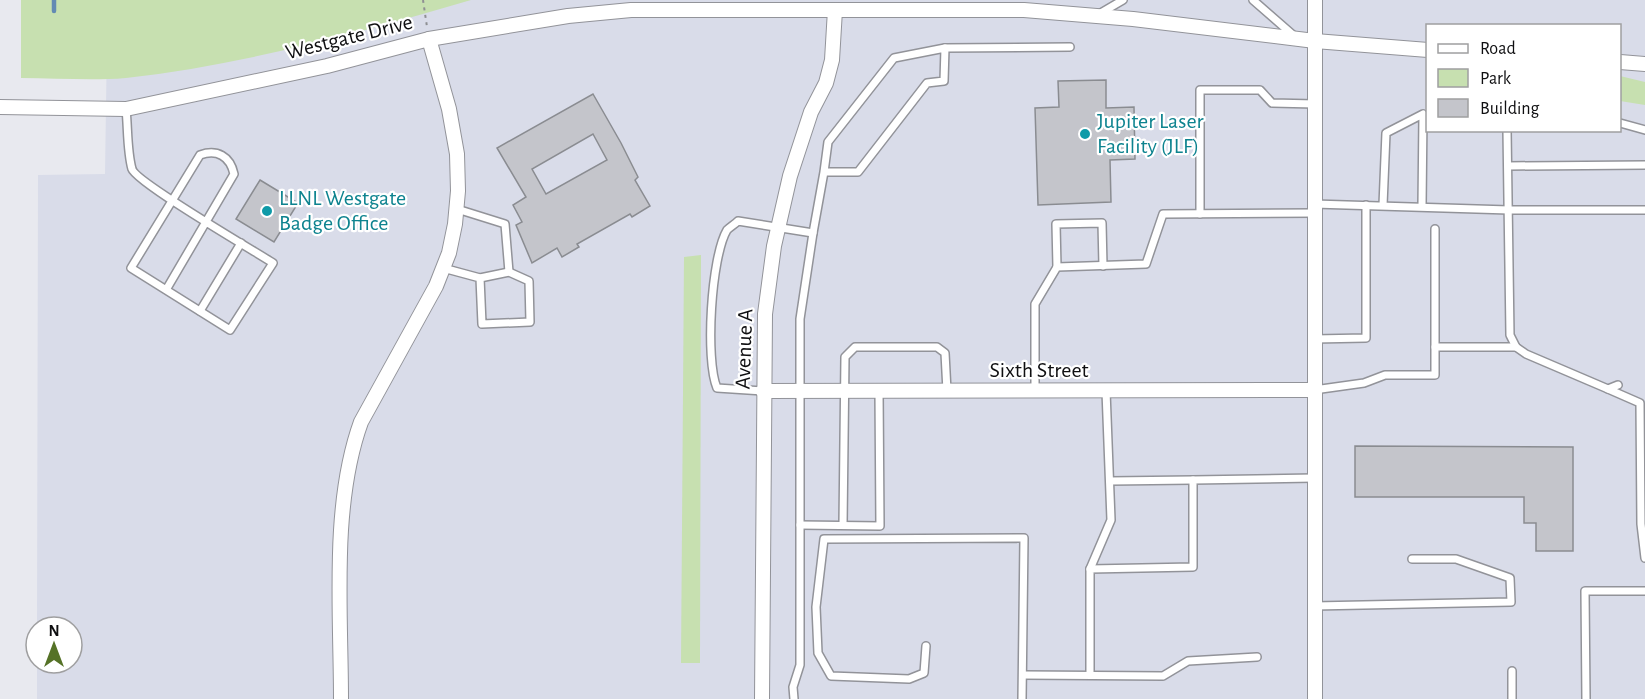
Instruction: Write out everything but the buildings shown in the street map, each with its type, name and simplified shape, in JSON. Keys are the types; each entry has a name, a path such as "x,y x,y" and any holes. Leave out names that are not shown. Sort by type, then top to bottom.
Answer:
{"street":[{"path":"1315,0 1315,699"},
{"name":"Westgate Drive","path":"0,107 126,109 327,66 429,39 568,16 631,10 835,5 1024,10 1295,37 1315,41 1426,50"},
{"name":"Avenue A","path":"762,699 765,314 778,229 790,176 811,112 826,83 832,60 835,5"},
{"path":"341,699 342,523 348,463 361,422 443,268 449,253 457,209 457,154 449,109 429,39"},
{"path":"1621,62 1645,64"},
{"name":"Sixth Street","path":"764,391 1314,390"}],"lane":[{"path":"1097,16 1123,0"},
{"path":"1252,0 1295,37"},
{"path":"794,699 793,687 800,665 800,319 828,141 894,58 945,48 1070,47"},
{"path":"824,172 858,172 927,83 944,81 945,48"},
{"path":"1200,214 1200,90 1260,90 1272,103 1315,104"},
{"path":"126,109 132,171 141,180 173,200 207,222 273,263 230,330 200,311 166,290 131,268 173,200 200,155 215,152 222,155 229,160 234,174 207,222 166,290"},
{"path":"1383,205 1386,133 1423,114 1422,206"},
{"path":"1621,123 1645,129"},
{"path":"1508,132 1510,334 1516,347"},
{"path":"1508,166 1645,165"},
{"path":"1314,339 1366,338 1366,205"},
{"path":"1058,267 1146,264 1163,214 1366,205 1509,210 1645,210"},
{"path":"457,209 505,224 509,272"},
{"path":"764,391 717,388 713,378 712,310 717,263 728,230 738,221 813,233"},
{"path":"1035,391 1035,304 1058,267 1056,224 1102,222 1103,266"},
{"path":"1314,390 1364,383 1385,375 1435,375 1435,229"},
{"path":"200,311 241,243"},
{"path":"443,268 480,278 509,272 529,281 530,322 482,324 480,278"},
{"path":"843,525 845,357 855,347 937,347 945,353 947,391"},
{"path":"1435,347 1516,347 1640,403 1641,524 1645,558"},
{"path":"1608,389 1618,385"},
{"path":"800,525 880,526 879,391"},
{"path":"1090,675 1090,569 1111,520 1106,391"},
{"path":"1110,481 1314,478"},
{"path":"1090,569 1193,567 1193,480"},
{"path":"926,646 924,673 909,679 831,676 818,653 816,607 824,539 1024,538 1022,699"},
{"path":"1314,606 1511,602 1510,578 1456,559 1412,559"},
{"path":"1586,699 1586,591 1645,591"},
{"path":"1023,675 1163,676 1188,661 1257,657"},
{"path":"1512,671 1512,699"}],"path":[{"path":"423,0 429,39"}],"shaded area":[{"path":"41,0 1645,0 1645,699 37,699 37,675 84,675 84,615 37,615 38,175 105,174 107,38"}],"green space":[{"path":"21,0 471,0 343,36 257,56 126,78 87,79 21,78"},
{"path":"1621,76 1645,82 1645,105 1621,101"},
{"path":"701,255 700,663 681,663 684,257"}],"waterway":[{"path":"54,0 54,11"}],"place":[{"name":"Jupiter Laser Facility (JLF)","path":"1085,134"},
{"name":"LLNL Westgate Badge Office","path":"267,211"}]}
